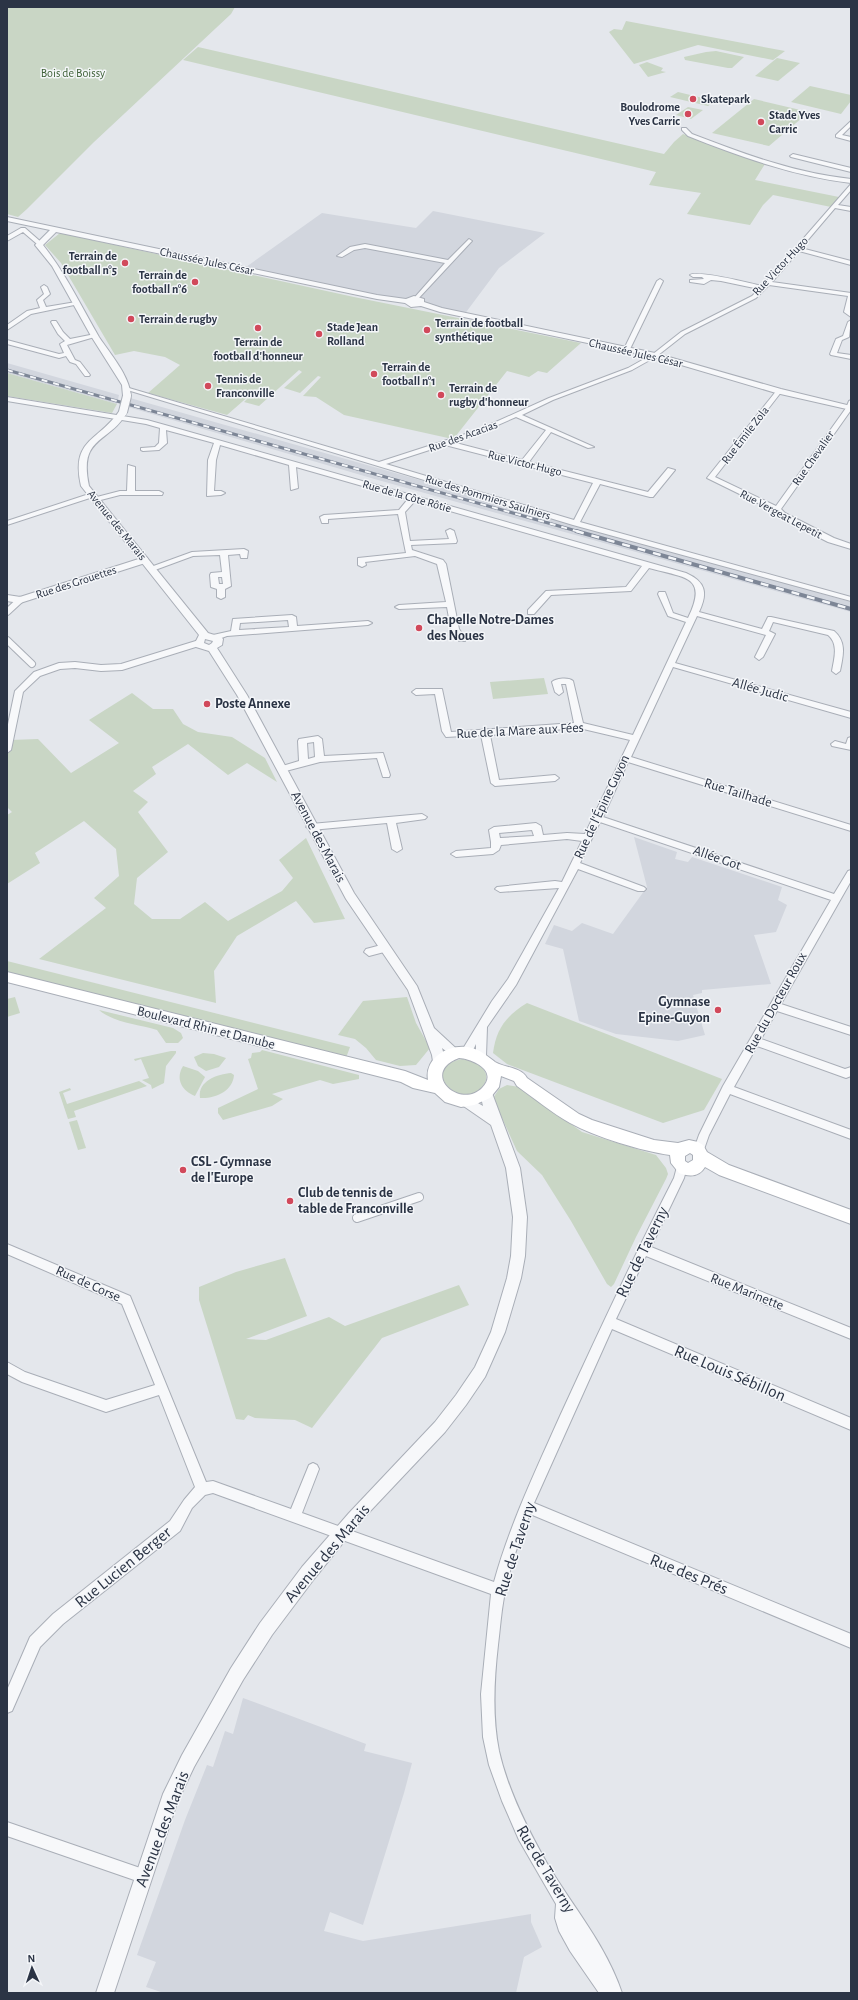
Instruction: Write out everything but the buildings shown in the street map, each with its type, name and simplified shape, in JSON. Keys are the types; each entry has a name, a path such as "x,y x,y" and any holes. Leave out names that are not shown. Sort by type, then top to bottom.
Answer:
{"main road":[{"name":"Boulevard Rhin et Danube","path":"7,977 257,1041 406,1077 418,1084 438,1088"},
{"path":"522,1082 489,1089 474,1100 466,1100 450,1098 438,1088 434,1076 437,1067 443,1059 460,1053 486,1061 519,1077 522,1082 583,1123 654,1146 657,1150 724,1170 851,1217"},
{"path":"486,1061 494,1078 489,1089"},
{"name":"Boulevard Rhin et Danube","path":"406,1077 437,1067"}],"street":[{"path":"851,123 835,138 851,139"},
{"path":"684,129 690,135 762,162 803,174 851,181"},
{"path":"796,157 851,170"},
{"name":"Rue Victor Hugo","path":"655,355 683,333 754,297 851,186"},
{"path":"834,206 851,209"},
{"name":"Chaussée Jules César","path":"7,219 377,297 407,301 411,305 419,301 440,310 655,355 779,391 850,406"},
{"path":"39,243 56,229"},
{"path":"7,239 23,230 39,243 40,247 56,266 127,393 122,414"},
{"path":"419,301 448,262 469,241"},
{"path":"340,256 352,248 365,246 448,262"},
{"path":"798,248 851,263"},
{"path":"693,274 704,275 708,278 765,286 851,295 847,312 851,316"},
{"path":"692,282 704,282 708,278"},
{"path":"627,349 660,281"},
{"path":"44,287 47,294 40,300 44,310"},
{"path":"7,328 29,312 76,304"},
{"path":"54,322 60,334 69,340"},
{"path":"851,322 846,337 839,339 833,354 851,357"},
{"path":"87,375 78,363 72,361 63,344 69,340 94,336"},
{"path":"7,342 59,356 69,354"},
{"name":"Rue des Acacias","path":"379,464 480,432 551,399 630,369 655,355"},
{"name":"Rue Émile Zola","path":"711,478 779,391"},
{"name":"Rue des Pommiers Saulniers","path":"127,393 379,464 576,523 851,598"},
{"name":"Rue de la Côte Rôtie","path":"7,399 122,414 693,579"},
{"name":"Rue Chevalier","path":"777,509 850,406"},
{"name":"Avenue des Marais","path":"122,414 93,441 83,458 82,475 85,486 152,568 202,640"},
{"path":"516,415 590,447"},
{"path":"143,449 157,449 163,443 163,426"},
{"path":"524,462 550,429"},
{"path":"218,442 212,460 210,494 220,493"},
{"name":"Rue Victor Hugo","path":"446,443 650,494 671,470"},
{"path":"292,463 294,488"},
{"path":"131,468 131,493"},
{"name":"Rue Vergeat Lepetit","path":"711,478 777,509 782,515 831,540 851,547"},
{"path":"576,523 598,481"},
{"path":"7,522 94,498 120,493 159,493"},
{"path":"413,498 402,512 408,551 442,564 455,628 462,639"},
{"path":"325,521 324,518 402,512"},
{"path":"407,543 453,541 450,531"},
{"path":"152,568 192,554 244,552 244,556"},
{"path":"224,553 226,574 227,586 215,587 214,575 226,574"},
{"path":"362,565 361,560 414,554"},
{"name":"Rue des Grouettes","path":"7,598 20,600 144,560"},
{"path":"531,612 549,594 628,589 647,565"},
{"name":"Rue de l'Épine Guyon","path":"460,1053 482,1028 496,1004 512,982 565,886 692,617 702,592 698,584 693,579"},
{"path":"220,586 221,597"},
{"path":"662,594 669,614 672,617 692,617 771,634 759,657"},
{"path":"7,612 20,600"},
{"path":"399,607 450,604"},
{"path":"235,634 236,621 292,618 293,629"},
{"path":"764,632 771,619 831,633 838,638 839,643 836,671"},
{"path":"7,750 19,691 37,674 59,666 75,665 101,668 118,667 202,640 235,634 368,623"},
{"path":"202,640 204,648 212,648 218,643 216,638"},
{"path":"7,640 32,664"},
{"name":"Avenue des Marais","path":"212,648 242,695 311,827 350,896 413,989 438,1055 437,1067"},
{"name":"Allée Judic","path":"670,664 851,715"},
{"path":"559,692 556,682 569,681 579,725"},
{"name":"Rue de la Mare aux Fées","path":"416,692 439,691 446,731 449,735 579,725 635,738"},
{"path":"484,733 495,782 555,778"},
{"path":"304,764 302,741 318,739 320,759"},
{"path":"835,744 849,748 851,740"},
{"path":"282,769 320,759 380,755 386,776"},
{"name":"Rue Tailhade","path":"625,758 851,828"},
{"path":"311,827 422,817"},
{"name":"Allée Got","path":"597,818 836,898"},
{"path":"392,820 397,849"},
{"path":"456,854 493,851 496,848 496,842 582,836 588,838"},
{"path":"574,865 640,889"},
{"name":"Rue du Docteur Roux","path":"689,1160 704,1135 727,1089 851,873"},
{"path":"500,889 555,884 565,886"},
{"path":"369,952 385,948"},
{"path":"774,1006 851,1031"},
{"name":"Avenue des Marais","path":"426,1024 436,1038 460,1053"},
{"name":"Rue de l'Épine Guyon","path":"482,1028 486,1061"},
{"path":"755,1042 846,1074 851,1071"},
{"name":"Avenue des Marais","path":"105,1993 169,1800 188,1761 237,1674 287,1600 340,1534 440,1427 480,1372 498,1332 514,1278 518,1256 520,1217 513,1168 502,1134 495,1121 489,1089"},
{"path":"727,1089 851,1135"},
{"name":"Avenue des Marais","path":"466,1100 495,1121"},
{"name":"Rue de Taverny","path":"592,1959 578,1935 562,1918 563,1902 522,1835 505,1792 495,1762 487,1711 488,1674 499,1590 527,1506 643,1249 689,1160"},
{"path":"357,1218 419,1197"},
{"name":"Rue de Corse","path":"7,1249 126,1300 202,1489"},
{"name":"Rue Marinette","path":"643,1249 851,1334"},
{"name":"Rue Louis Sébillon","path":"609,1322 851,1424"},
{"path":"7,1368 22,1376 106,1406 162,1388"},
{"path":"294,1516 313,1470"},
{"path":"202,1489 213,1487 499,1590"},
{"name":"Rue Lucien Berger","path":"7,1706 35,1642 58,1619 175,1526 188,1504 202,1489"},
{"name":"Rue des Prés","path":"527,1506 851,1641"},
{"path":"7,1829 143,1876"},
{"path":"592,1959 597,1979 608,1993"},
{"path":"592,1959 608,1975 614,1993"}],"shaded area":[{"path":"433,211 545,233 499,268 464,315 246,267 322,213 416,228"},
{"path":"7,363 119,395 117,404 7,373"},
{"path":"130,398 851,602 851,612 378,480 128,407"},
{"path":"634,837 677,852 675,859 688,862 692,857 782,887 778,900 787,905 776,932 754,935 771,984 702,990 702,993 693,995 705,1035 678,1041 616,1034 579,1021 563,949 545,944 554,925 572,931 582,923 613,934 647,887"},
{"path":"243,1698 366,1744 364,1751 412,1763 363,1925 330,1912 324,1931 363,1941 531,1914 531,1922 542,1947 524,1957 516,1993 164,1993 146,1987 156,1962 137,1955 185,1820 207,1765 213,1767 225,1731 233,1734"}],"green space":[{"name":"Bois de Boissy","path":"7,7 235,7 231,14 94,142 18,217 7,214"},
{"path":"626,21 785,51 773,60 698,45 634,64 609,32 614,29 622,30"},
{"path":"198,47 664,154 683,134 765,164 755,180 839,197 831,207 773,195 763,205 750,225 687,214 701,193 649,185 656,172 183,60"},
{"path":"716,51 744,57 732,68 728,68 685,60 684,57 706,52"},
{"path":"777,58 800,63 778,81 755,76"},
{"path":"647,62 663,68 661,71 666,72 648,77 639,65"},
{"path":"810,86 851,95 851,101 841,114 791,102"},
{"name":"Skatepark","path":"678,92 715,101 708,106 670,97"},
{"name":"Stade Yves Carric","path":"754,99 809,112 769,146 712,133"},
{"name":"Boulodrome Yves Carric","path":"688,107 703,110 691,119 676,115"},
{"name":"Stade Jean Rolland","path":"60,233 354,297 581,343 547,373 538,371 529,377 507,371 455,437 448,438 344,415 316,397 303,396 321,377 318,376 300,393 284,388 302,372 299,370 259,406 244,402 259,387 227,415 148,393 180,365 165,357 134,351 115,355 61,263 45,245"},
{"path":"7,373 117,404 112,413 7,396"},
{"path":"544,678 548,694 493,699 490,682"},
{"path":"132,693 153,709 173,709 183,724 198,732 232,737 265,758 277,782 247,763 228,775 188,744 152,767 156,774 133,791 148,802 138,812 168,852 137,878 134,904 152,919 180,919 205,902 228,921 282,891 293,878 279,860 306,838 345,919 314,923 296,901 237,936 214,971 216,1003 39,959 106,908 94,898 119,876 116,849 84,821 35,853 40,863 7,884 7,815 12,812 7,807 7,748 10,740 38,739 71,773 119,743 89,720"},
{"path":"7,961 350,1047 346,1058 7,972"},
{"path":"15,997 20,1013 7,1017 7,999"},
{"path":"407,997 416,1023 430,1048 416,1065 400,1066 376,1060 366,1048 355,1039 338,1035 363,1001"},
{"path":"527,1003 722,1079 704,1110 663,1123 507,1064 493,1053 494,1044 503,1024 513,1013"},
{"path":"99,1010 173,1028 181,1033 183,1038 178,1043 166,1043 157,1030 112,1018"},
{"path":"262,1050 359,1075 359,1079 333,1084 320,1080 272,1094 283,1099 272,1106 223,1120 218,1113 218,1108 258,1089 248,1059 251,1058 252,1053 260,1052"},
{"path":"176,1051 176,1053 166,1066 164,1083 152,1089 151,1085 142,1080 149,1078 141,1059 135,1061 134,1059"},
{"path":"203,1053 214,1054 226,1058 219,1067 206,1071 198,1066 194,1057"},
{"path":"462,1059 477,1064 485,1071 486,1081 483,1086 474,1093 464,1094 455,1092 447,1086 443,1079 443,1071 449,1064"},
{"path":"183,1066 198,1071 205,1077 195,1096 183,1088 181,1084 180,1075"},
{"path":"231,1073 234,1075 233,1081 227,1090 212,1097 200,1098 200,1092 205,1083 220,1075"},
{"path":"139,1081 147,1086 74,1111 76,1117 68,1119 59,1092 70,1088 71,1090 63,1093 67,1104"},
{"path":"507,1085 520,1087 582,1132 656,1155 666,1168 668,1174 666,1179 614,1284 611,1287 607,1284 571,1221 542,1175 517,1151 493,1098 499,1089"},
{"path":"77,1120 86,1148 78,1150 69,1122"},
{"path":"285,1258 307,1316 246,1339 266,1340 329,1317 345,1326 459,1285 469,1305 382,1338 312,1428 295,1420 255,1418 248,1415 244,1420 236,1419 199,1300 199,1287 236,1272"}],"railway":[{"path":"7,370 580,532"},
{"path":"576,531 851,609"}],"place":[{"name":"Skatepark","path":"693,99"},
{"name":"Boulodrome Yves Carric","path":"688,114"},
{"name":"Stade Yves Carric","path":"761,122"},
{"name":"Terrain de football n°5","path":"125,263"},
{"name":"Terrain de football n°6","path":"195,282"},
{"name":"Terrain de rugby","path":"131,319"},
{"name":"Terrain de football d'honneur","path":"258,328"},
{"name":"Terrain de football synthétique","path":"427,330"},
{"name":"Stade Jean Rolland","path":"319,334"},
{"name":"Terrain de football n°1","path":"374,374"},
{"name":"Tennis de Franconville","path":"208,386"},
{"name":"Terrain de rugby d'honneur","path":"441,395"},
{"name":"Chapelle Notre-Dames des Noues","path":"419,628"},
{"name":"Poste Annexe","path":"207,704"},
{"name":"Gymnase Epine-Guyon","path":"718,1010"},
{"name":"CSL - Gymnase de l'Europe","path":"183,1170"},
{"name":"Club de tennis de table de Franconville","path":"290,1201"}]}
